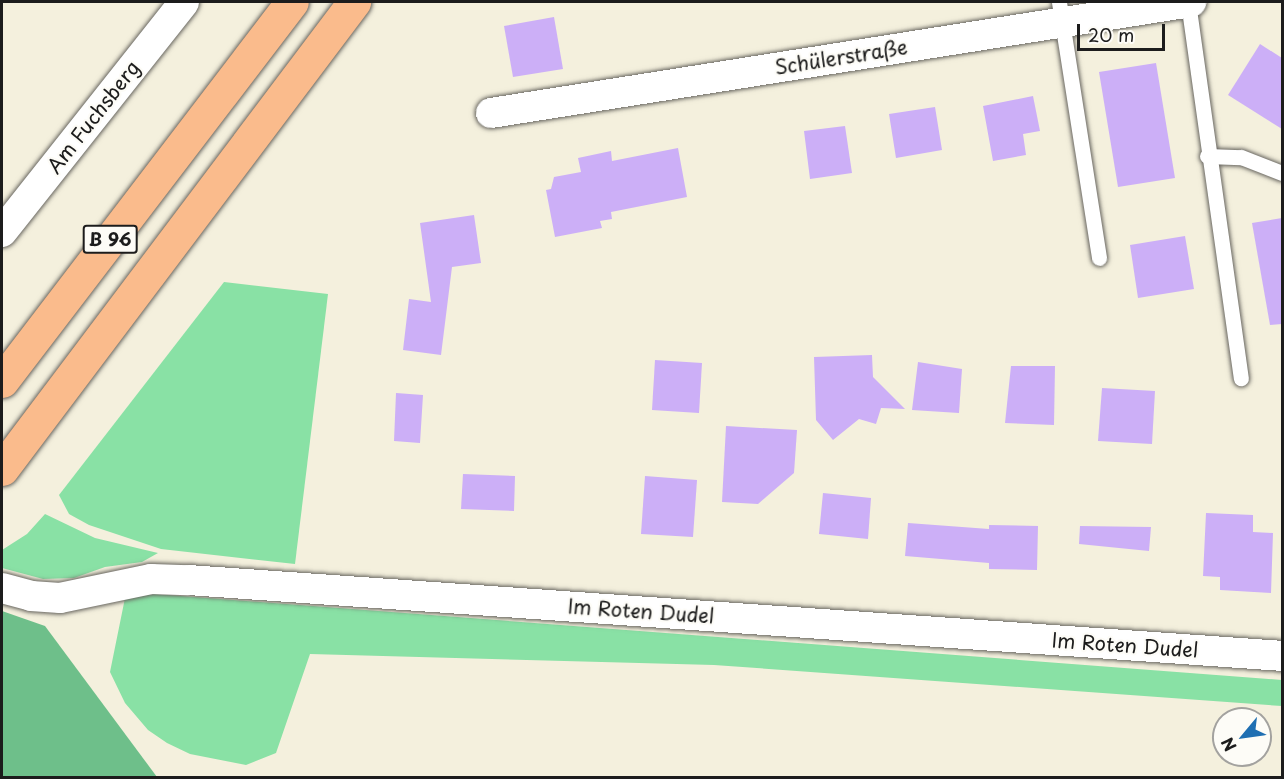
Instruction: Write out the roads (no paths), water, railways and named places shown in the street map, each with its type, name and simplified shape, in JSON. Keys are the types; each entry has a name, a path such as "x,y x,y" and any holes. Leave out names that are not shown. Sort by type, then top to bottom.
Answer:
{"highway":[{"name":"B 96","path":"2,381 292,2"},
{"name":"B 96","path":"2,469 354,2"}],"street":[{"name":"Am Fuchsberg","path":"2,232 184,2"},
{"name":"Schülerstraße","path":"491,113 1060,12 1190,2"},
{"name":"Im Roten Dudel","path":"2,588 32,596 60,598 151,579 188,580 1282,656"}],"lane":[{"path":"1190,2 1207,156 1241,378"},
{"path":"1060,12 1099,258"},
{"path":"1207,156 1241,157 1282,173"}]}
